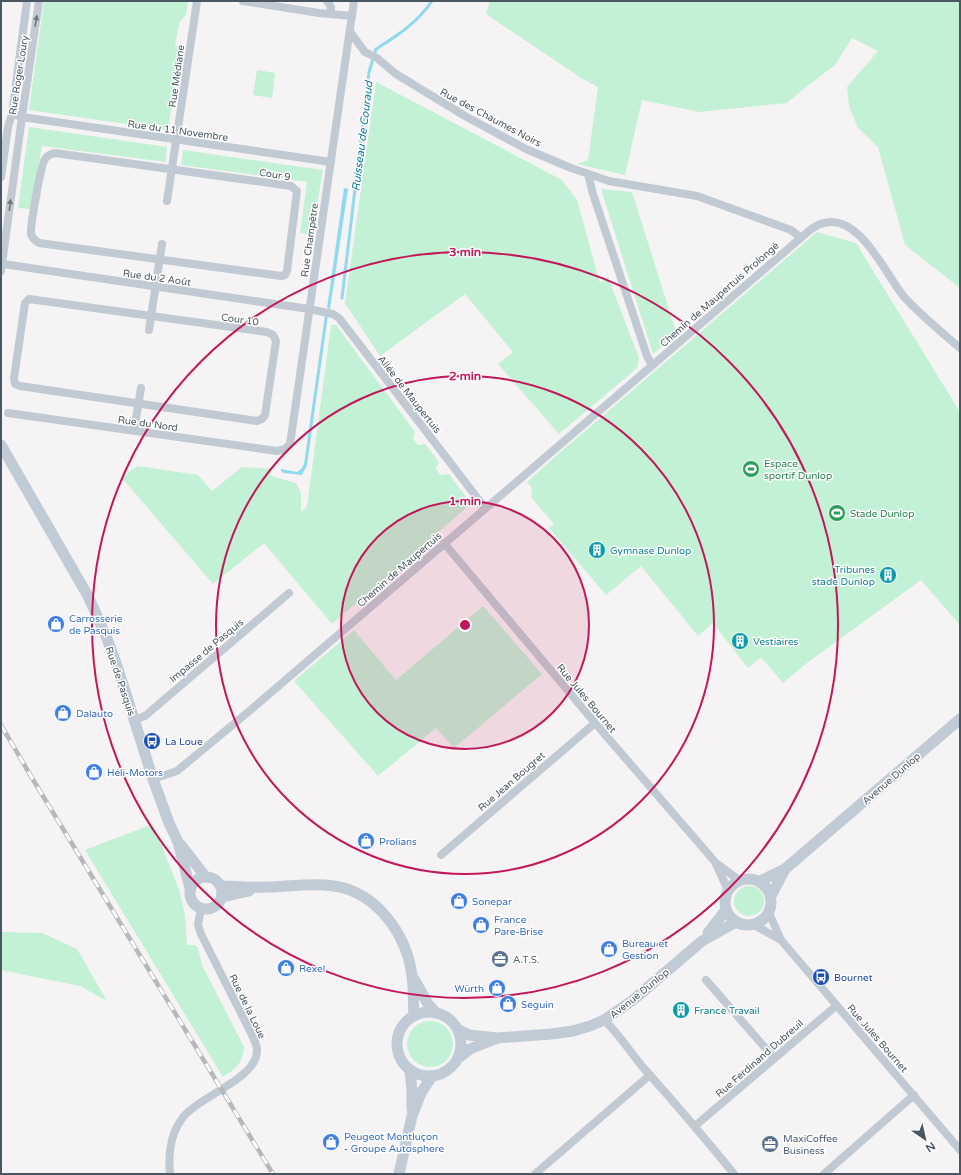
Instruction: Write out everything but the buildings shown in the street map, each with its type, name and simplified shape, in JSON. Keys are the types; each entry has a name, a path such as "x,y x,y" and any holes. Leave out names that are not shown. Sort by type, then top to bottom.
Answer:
{"main road":[{"name":"Rue de Pasquis","path":"1,445 88,596 117,666 153,779 169,823 178,842 190,888"},
{"name":"Avenue Dunlop","path":"760,881 785,869 960,719"},
{"name":"Rue de Pasquis","path":"178,842 205,876"},
{"name":"Avenue Dunlop","path":"771,896 785,869"},
{"path":"205,876 214,878 222,891 220,902 212,908 201,908 193,902 190,893 190,888 196,880 205,876"},
{"path":"746,879 760,881 771,896 771,907 769,913 760,922 754,925 736,922 730,917 726,910 725,896 728,890 733,884 740,880 746,879"},
{"path":"222,891 303,884 335,886 348,889 365,897 383,912 398,934 412,975 428,1004 436,1013 449,1019 459,1030 461,1049 456,1063 448,1071 440,1075 432,1076 417,1074 403,1063 398,1053 397,1042 400,1032 406,1023 414,1016 421,1013 436,1013"},
{"name":"Avenue Dunlop","path":"702,941 726,910"},
{"name":"Avenue Dunlop","path":"459,1030 469,1035 498,1038 573,1031 590,1026 604,1020 633,1000 702,941 736,922"},
{"path":"412,975 414,1016"},
{"name":"Avenue Dunlop","path":"458,1058 470,1049 498,1038"},
{"path":"410,1070 412,1116"},
{"path":"398,1174 412,1116 421,1093 432,1076"}],"street":[{"name":"Rue Roger Loury","path":"1,177 8,127 12,114 27,1"},
{"name":"Rue Roger Loury","path":"2,268 39,1"},
{"name":"Rue Médiane","path":"168,201 197,1"},
{"path":"243,1 352,16"},
{"path":"327,1 331,14"},
{"name":"Rue Champêtre","path":"285,449 290,444 354,1"},
{"name":"Rue des Chaumes Noirs","path":"350,32 358,44 368,54 377,58 396,74 526,149 609,181 704,198 791,230 800,237"},
{"name":"Rue du 11 Novembre","path":"12,114 22,117 331,162"},
{"name":"Cour 9","path":"55,153 291,186 297,191 287,271 285,275 281,276 160,260 40,243 35,240 31,234 36,195 44,160 50,154 55,153"},
{"path":"588,174 592,194 602,224 647,356 652,365"},
{"name":"Chemin de Maupertuis Prolongé","path":"652,365 800,237 824,223 836,222 849,227 860,235 904,297 960,348"},
{"path":"149,330 162,244"},
{"name":"Rue du 2 Août","path":"2,268 156,286 309,309"},
{"name":"Cour 10","path":"29,300 151,316 267,332 273,335 276,341 265,415 262,419 256,421 20,386 15,384 14,378 25,303 29,300"},
{"name":"Allée de Maupertuis","path":"309,309 333,314 339,318 485,508"},
{"name":"Chemin de Maupertuis","path":"153,779 177,771 259,703 652,365"},
{"path":"134,431 141,388"},
{"name":"Rue du Nord","path":"8,413 277,452 285,449"},
{"name":"Rue Jules Bournet","path":"444,543 595,723 716,863 740,880"},
{"name":"Impasse de Pasquis","path":"134,720 145,716 289,593"},
{"name":"Rue Jean Bougret","path":"441,855 595,723"},
{"name":"Rue Jules Bournet","path":"716,863 728,890"},
{"name":"Rue de la Loue","path":"170,1174 169,1152 178,1124 196,1104 245,1074 254,1062 257,1050 252,1035 201,934 198,925 201,908"},
{"name":"Rue Jules Bournet","path":"769,913 781,940 960,1150"},
{"name":"Rue Jules Bournet","path":"754,925 781,940"},
{"path":"706,980 774,1058"},
{"name":"Rue Ferdinand Dubreuil","path":"695,1126 836,1006"},
{"path":"604,1020 614,1029 624,1044 695,1126 734,1174"},
{"path":"535,1174 544,1170 650,1075"},
{"path":"824,1174 914,1095"}],"green space":[{"path":"44,1 188,2 186,15 180,21 175,44 180,52 168,130 29,110"},
{"path":"490,1 960,1 960,288 905,245 878,147 858,128 849,106 847,87 878,51 852,38 835,65 787,103 699,112 642,100 625,175 577,164 588,160 598,87 581,78 486,14"},
{"path":"257,70 275,73 272,98 253,95"},
{"path":"376,82 562,180 577,200 600,283 608,277 639,358 637,368 559,434 498,364 513,352 465,294 380,356 345,303"},
{"path":"29,127 167,147 166,162 42,146 30,209 18,208"},
{"path":"183,150 323,170 312,235 300,233 307,182 181,165"},
{"path":"601,189 632,192 677,335 653,354"},
{"name":"Espace sportif Dunlop","path":"817,232 856,243 960,412 960,625 921,580 807,663 783,683 761,657 748,668 713,623 698,636 641,566 606,595 549,528 554,524 531,497 532,488 527,482"},
{"path":"331,325 336,325 415,432 413,439 418,445 425,444 439,462 436,469 440,475 449,474 466,497 466,508 332,624 264,543 213,584 122,478 137,466 198,475 212,491 242,467 272,469 271,476 296,483 301,493 301,512 307,507"},
{"path":"483,606 542,674 454,748 436,728 378,776 294,681 354,630 396,680"},
{"path":"153,824 179,889 185,915 187,945 195,945 198,948 202,965 244,1047 242,1058 238,1065 223,1077 85,850"},
{"path":"749,886 760,890 764,901 760,912 749,916 738,912 734,901 738,890"},
{"path":"1,932 42,933 77,949 107,1001 80,986 1,970"},
{"path":"430,1021 443,1025 449,1031 453,1044 449,1057 443,1063 430,1067 417,1063 411,1057 407,1044 411,1031 417,1025"}],"water":[{"path":"344,188 348,189 330,309 327,308"},
{"path":"325,315 328,315 307,465 302,475 284,473 281,469 297,472 304,464"}],"waterway":[{"name":"Ruisseau de Couraud","path":"342,298 369,72 376,49 414,22 432,1"}],"railway":[{"path":"1,725 273,1174"}],"place":[{"name":"Espace sportif Dunlop","path":"751,469"},
{"name":"Stade Dunlop","path":"837,513"},
{"name":"Gymnase Dunlop","path":"597,550"},
{"name":"Tribunes stade Dunlop","path":"888,575"},
{"name":"Carrosserie de Pasquis","path":"56,624"},
{"name":"Vestiaires","path":"740,641"},
{"name":"Dalauto","path":"63,713"},
{"name":"La Loue","path":"152,741"},
{"name":"Héli-Motors","path":"94,772"},
{"name":"Prolians","path":"366,841"},
{"name":"Sonepar","path":"459,901"},
{"name":"France Pare-Brise","path":"481,925"},
{"name":"Bureau et Gestion","path":"609,949"},
{"name":"A.T.S.","path":"500,959"},
{"name":"Rexel","path":"286,968"},
{"name":"Bournet","path":"821,977"},
{"name":"Würth","path":"497,988"},
{"name":"Seguin","path":"508,1004"},
{"name":"France Travail","path":"681,1010"},
{"name":"Peugeot Montluçon - Groupe Autosphere","path":"331,1142"},
{"name":"MaxiCoffee Business","path":"770,1144"}]}
